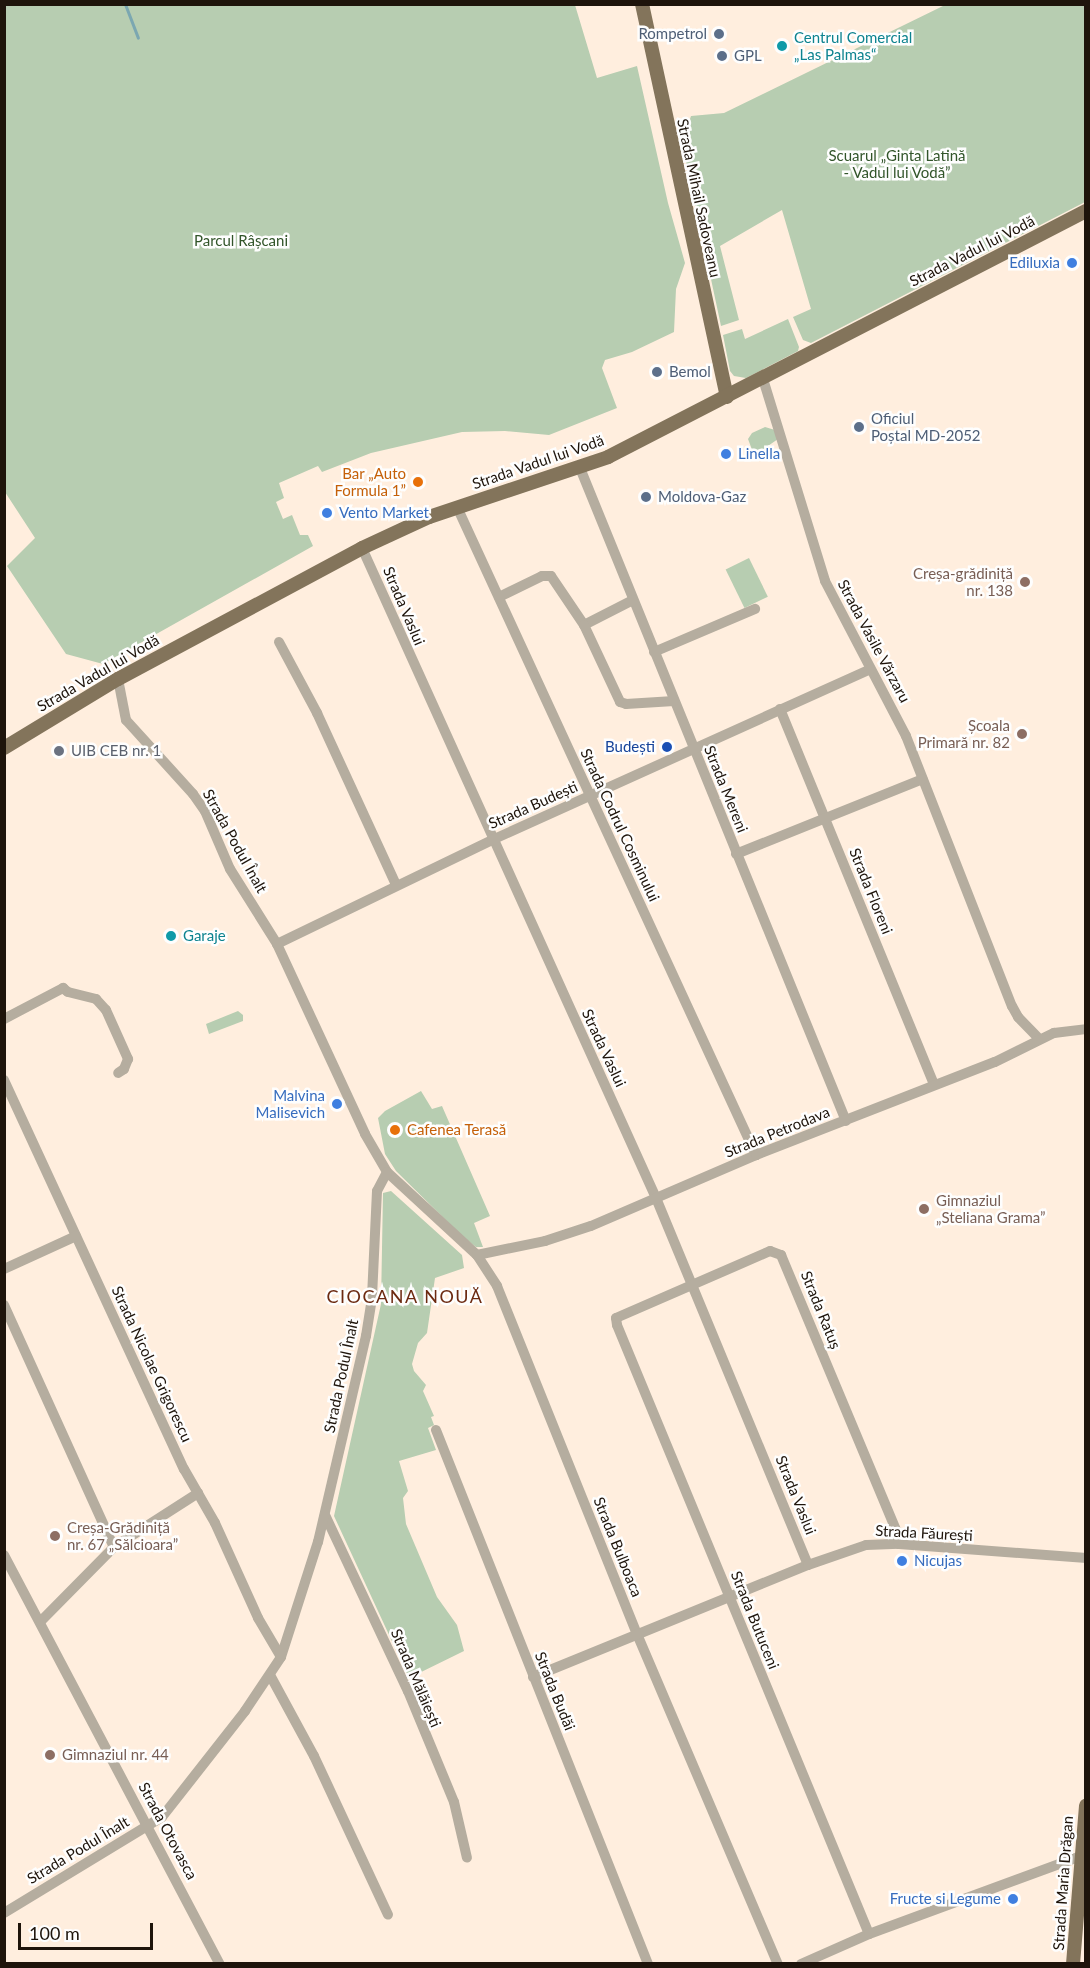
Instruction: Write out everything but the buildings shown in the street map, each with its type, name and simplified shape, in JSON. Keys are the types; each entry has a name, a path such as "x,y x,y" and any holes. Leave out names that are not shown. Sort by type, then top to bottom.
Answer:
{"main road":[{"name":"Strada Mihail Sadoveanu","path":"642,4 727,397"},
{"name":"Strada Vadul lui Vodă","path":"4,748 118,679 406,526 608,457 1086,211"},
{"name":"Strada Maria Drăgan","path":"1073,1964 1084,1855 1086,1806"}],"street":[{"name":"Strada Vasile Vărzaru","path":"763,379 823,574 906,736 1012,1006 1018,1017 1039,1039"},
{"name":"Strada Mereni","path":"580,468 846,1121"},
{"name":"Strada Codrul Cosminului","path":"457,507 756,1155"},
{"name":"Strada Vaslui","path":"362,548 694,1284 808,1565"},
{"path":"499,597 542,576 551,576 584,626 620,702 626,704 674,701"},
{"path":"584,626 633,600"},
{"path":"654,652 755,609"},
{"path":"279,642 317,713 396,885"},
{"name":"Strada Budești","path":"277,944 492,840 870,669"},
{"name":"Strada Podul Înalt","path":"4,1913 162,1817 270,1676 281,1657 299,1608 325,1515 366,1336 372,1297 376,1191 387,1172 365,1134 277,944 230,869 214,829 193,794 131,729 122,711 118,679"},
{"name":"Strada Floreni","path":"780,709 934,1084"},
{"path":"736,854 826,820 922,779"},
{"path":"4,1019 63,988 68,992 96,999 106,1010 128,1059 118,1073"},
{"name":"Strada Petrodava","path":"477,1255 567,1234 756,1155 995,1062 1054,1033 1086,1029"},
{"name":"Strada Nicolae Grigorescu","path":"4,1080 184,1469 215,1523 258,1618 281,1657"},
{"name":"Strada Bulboaca","path":"387,1172 477,1255 497,1286 637,1635 778,1964"},
{"path":"4,1269 76,1236"},
{"name":"Strada Ratuș","path":"616,1318 770,1251 781,1255 897,1532 899,1544"},
{"path":"4,1305 114,1547"},
{"name":"Strada Butuceni","path":"616,1318 869,1934"},
{"name":"Strada Budăi","path":"436,1430 648,1964"},
{"path":"41,1621 114,1547 198,1493"},
{"name":"Strada Mălăiești","path":"325,1515 408,1691 454,1802 467,1858"},
{"name":"Strada Făurești","path":"533,1677 808,1565 858,1547 899,1544 1086,1558"},
{"name":"Strada Otovasca","path":"4,1555 41,1621 220,1964"},
{"path":"270,1676 314,1756 388,1915"},
{"path":"801,1964 869,1934 1084,1855"}],"green space":[{"name":"Parcul Râșcani","path":"4,5 575,5 597,78 637,66 668,203 685,263 676,289 674,332 632,352 605,360 602,368 617,408 549,435 505,431 462,432 371,453 322,472 318,466 279,483 284,498 276,502 283,519 292,515 300,535 308,535 313,546 103,664 66,654 7,566 35,538 5,492"},
{"name":"Scuarul „Ginta Latină - Vadul lui Vodă”","path":"945,5 1085,5 1085,202 811,343 803,340 793,317 811,309 782,210 720,246 739,320 721,326 682,143 691,116 724,113"},
{"path":"788,319 799,347 798,351 746,378 734,376 730,371 723,335 742,329 745,339"},
{"path":"765,427 775,430 778,439 765,448 766,455 759,458 754,455 748,439 752,433"},
{"path":"749,558 768,597 744,608 726,569"},
{"path":"238,1011 243,1015 243,1021 209,1034 206,1024"},
{"path":"421,1091 432,1109 442,1106 490,1216 474,1223 483,1247 476,1247 462,1236 396,1171 385,1154 378,1118 385,1111"},
{"path":"391,1191 462,1255 464,1268 435,1278 427,1333 418,1343 412,1364 414,1371 426,1385 423,1391 434,1416 431,1417 434,1425 428,1428 436,1450 399,1461 408,1491 403,1498 406,1524 437,1597 457,1625 464,1651 409,1678 334,1516 381,1304 383,1193"}],"waterway":[{"path":"125,4 138,38"}],"place":[{"name":"Rompetrol","path":"719,34"},
{"name":"Centrul Comercial „Las Palmas“","path":"782,46"},
{"name":"GPL","path":"722,56"},
{"name":"Ediluxia","path":"1072,263"},
{"name":"Bemol","path":"657,372"},
{"name":"Oficiul Poștal MD-2052","path":"859,427"},
{"name":"Linella","path":"726,454"},
{"name":"Bar „Auto Formula 1”","path":"418,482"},
{"name":"Moldova-Gaz","path":"646,497"},
{"name":"Vento Market","path":"327,513"},
{"name":"Creșa-grădiniță nr. 138","path":"1025,582"},
{"name":"Școala Primară nr. 82","path":"1022,734"},
{"name":"Budești","path":"667,747"},
{"name":"UIB CEB nr. 1","path":"59,751"},
{"name":"Garaje","path":"171,936"},
{"name":"Malvina Malisevich","path":"337,1104"},
{"name":"Cafenea Terasă","path":"395,1130"},
{"name":"Gimnaziul „Steliana Grama”","path":"924,1209"},
{"name":"Creșa-Grădiniță nr. 67 „Sălcioara”","path":"55,1536"},
{"name":"Nicujas","path":"902,1561"},
{"name":"Gimnaziul nr. 44","path":"50,1755"},
{"name":"Fructe si Legume","path":"1013,1899"}],"district":[{"name":"CIOCANA NOUĂ","path":"405,1296"}]}
